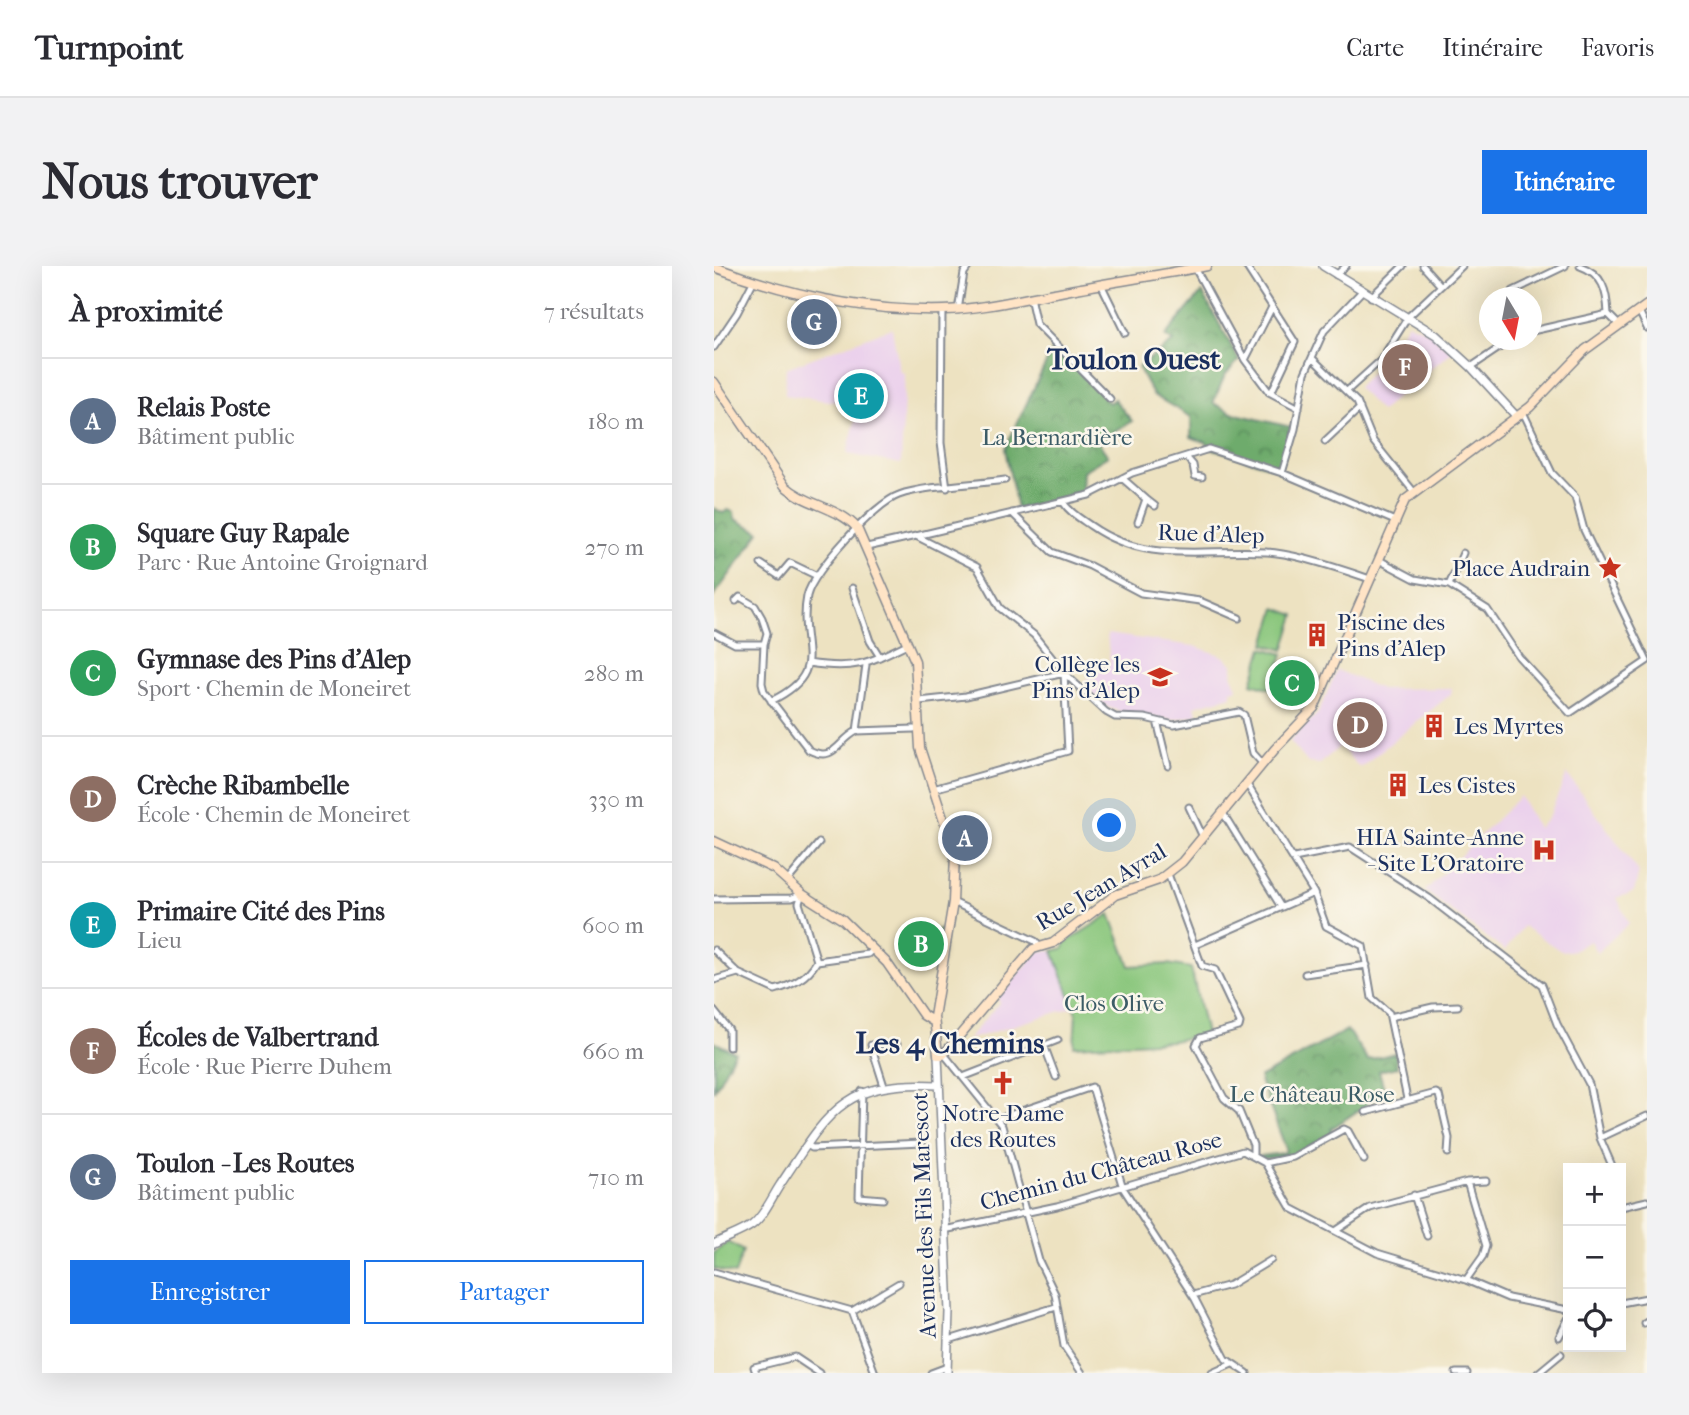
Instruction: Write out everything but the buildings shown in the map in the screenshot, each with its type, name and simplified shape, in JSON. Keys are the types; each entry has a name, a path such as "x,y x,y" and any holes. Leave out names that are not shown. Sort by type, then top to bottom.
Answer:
{"main road":[{"path":"714,267 753,282 862,304 958,310 1207,266"},
{"path":"1413,492 1520,415 1585,350 1618,324 1640,313 1647,305"},
{"path":"714,382 785,486 793,494 848,519 857,528 917,668 920,748 955,855 953,902 934,1022 934,1038 941,1052"},
{"name":"Rue Jean Ayral","path":"941,1052 1039,946 1053,943 1115,895 1168,874 1314,708 1395,521 1405,500 1413,492"},
{"path":"714,841 774,869 802,894 843,920 887,964 919,1010 934,1022"}],"street":[{"path":"958,310 964,273 969,266"},
{"path":"1246,266 1295,342 1271,393"},
{"path":"1323,266 1436,335 1520,415 1552,473 1575,497 1584,530 1647,661 1570,713 1519,657 1487,609 1449,585 1415,579 1378,560"},
{"path":"1336,275 1346,266"},
{"path":"1371,297 1403,266"},
{"path":"1423,266 1441,286"},
{"path":"1347,391 1381,360 1408,317 1462,266"},
{"path":"1521,287 1565,266"},
{"path":"1580,266 1600,277 1605,289 1608,314 1618,324"},
{"path":"1195,268 1245,360 1271,393 1299,408"},
{"path":"714,347 737,313 753,282"},
{"path":"1101,284 1125,333"},
{"path":"1282,473 1305,373 1324,331 1362,291"},
{"path":"1030,298 1036,324 1110,399"},
{"path":"1245,360 1272,307"},
{"path":"942,310 941,443 947,488"},
{"path":"1640,313 1647,328"},
{"path":"1542,329 1608,314"},
{"path":"1471,367 1496,350"},
{"path":"1312,358 1347,391 1360,408 1373,441 1413,492"},
{"path":"1325,441 1360,408"},
{"path":"867,547 1089,495 1122,478 1209,449 1282,473 1395,521"},
{"path":"1186,457 1193,466 1195,476 1202,477"},
{"path":"1122,478 1154,506"},
{"path":"771,701 794,691 800,684 808,663 806,607 815,575 857,528 898,495 1005,480"},
{"path":"1138,522 1146,499"},
{"name":"Rue d'Alep","path":"1063,502 1068,510 1111,540 1128,546 1167,553 1269,552 1370,579"},
{"path":"1012,513 1052,552 1090,566 1141,593 1200,601 1239,618"},
{"path":"916,536 976,567 1000,608 1034,635 1064,673 1106,712 1115,717 1174,724 1240,712 1244,715 1253,753 1263,764"},
{"path":"1449,585 1463,553"},
{"path":"761,564 779,576 790,563 815,575"},
{"path":"852,588 870,641 880,657"},
{"path":"736,601 740,597 755,606 767,633 762,683 771,701 809,750 828,755 857,731 866,664"},
{"path":"714,633 735,644 765,645"},
{"path":"808,663 836,668 866,664 907,644"},
{"path":"919,701 966,696 1064,673"},
{"path":"933,789 1068,751 1064,673"},
{"path":"1157,721 1168,765"},
{"path":"857,731 914,729"},
{"path":"1248,786 1314,893 1326,926 1363,946 1372,998 1387,1009 1390,1017 1407,1099"},
{"path":"1189,807 1203,837"},
{"path":"1223,813 1281,907"},
{"path":"788,880 819,844"},
{"path":"1294,858 1350,847 1429,898 1471,933 1527,970 1542,985 1557,1024 1582,1067 1593,1099 1600,1138 1612,1163"},
{"path":"1168,874 1202,966 1215,970 1240,1023 1239,1027 1200,1038 1196,1045 1224,1098 1239,1111 1253,1146 1253,1154"},
{"path":"1195,945 1314,893"},
{"path":"716,899 792,898 802,894"},
{"path":"714,950 738,973 775,990 793,985 811,972 817,961 799,903 802,894"},
{"path":"953,902 1035,941 1039,946"},
{"path":"817,961 868,954 873,949"},
{"path":"1305,974 1367,965"},
{"path":"714,980 738,973"},
{"path":"1390,1017 1433,1007 1437,1010 1458,1006"},
{"path":"714,1011 729,1030 729,1047"},
{"path":"963,1077 1058,1040"},
{"path":"884,1086 871,1045 897,1044"},
{"path":"1044,1045 1056,1077"},
{"path":"941,1052 998,1119 1039,1261 1055,1294 1064,1346 1082,1373"},
{"name":"Avenue des Fils Marescot","path":"941,1052 939,1084 947,1370"},
{"path":"714,1244 756,1222 807,1144 838,1106 862,1091 884,1086 939,1084"},
{"path":"998,1119 1092,1087 1123,1188 1193,1295 1232,1364 1247,1373"},
{"path":"862,1091 859,1198 883,1199"},
{"path":"1366,1112 1431,1092 1439,1096 1449,1138 1448,1153"},
{"path":"1600,1138 1647,1116"},
{"path":"1364,1160 1344,1129 1293,1157 1265,1163 1286,1204 1377,1253 1466,1280 1508,1298 1563,1309"},
{"path":"807,1144 812,1148 922,1143"},
{"name":"Chemin du Château Rose","path":"944,1230 1123,1188 1243,1151 1253,1154 1265,1163"},
{"path":"1337,1230 1370,1208 1467,1182 1486,1181"},
{"path":"1466,1280 1486,1247 1467,1182"},
{"path":"1414,1195 1418,1218 1427,1236"},
{"path":"1626,1207 1647,1202"},
{"path":"1193,1295 1230,1285 1271,1260"},
{"path":"714,1272 852,1311 899,1283"},
{"path":"1626,1302 1647,1298"},
{"path":"948,1340 1056,1307"},
{"path":"852,1311 874,1373"},
{"path":"1559,1337 1563,1329"},
{"path":"1538,1373 1560,1354"},
{"path":"756,1373 754,1367 795,1357 819,1373"},
{"path":"1212,1373 1232,1364"},
{"path":"931,1373 947,1370"},
{"path":"1456,1373 1467,1373"}],"shaded area":[{"path":"1408,323 1426,330 1452,352 1408,386 1381,412 1357,387 1382,362"},
{"path":"892,328 900,372 905,373 901,464 847,454 859,405 785,395 786,368"},
{"name":"Collège les Pins d'Alep","path":"1107,634 1194,646 1223,656 1233,665 1232,677 1238,689 1231,691 1232,696 1195,706 1198,715 1172,720 1121,712 1107,707 1083,685 1088,677 1086,671 1110,664"},
{"path":"1337,670 1381,689 1452,688 1451,694 1360,768 1340,746 1320,764 1308,763 1290,741 1318,713"},
{"name":"HIA Sainte-Anne - Site L'Oratoire","path":"1567,774 1639,872 1634,892 1617,898 1629,923 1597,953 1590,941 1572,951 1561,951 1523,926 1505,951 1425,891 1520,796 1538,828 1548,818"},
{"path":"1039,951 1053,951 1074,1007 967,1040 999,1003 998,997"}],"green space":[{"path":"1202,292 1239,360 1225,375 1213,403 1232,413 1291,427 1279,469 1207,447 1207,443 1191,437 1191,417 1153,395 1138,367 1173,342 1165,336"},
{"name":"La Bernardière","path":"1054,346 1109,403 1114,399 1132,421 1098,442 1108,456 1083,471 1082,493 1017,509 1005,449"},
{"path":"714,508 723,513 728,510 734,512 735,519 760,532 714,596"},
{"path":"1276,608 1295,615 1284,650 1265,644"},
{"path":"1263,648 1283,654 1272,689 1252,683"},
{"name":"Clos Olive","path":"1110,914 1130,966 1168,964 1191,968 1206,1034 1172,1041 1074,1046 1076,1013 1053,951 1064,948 1065,943"},
{"path":"941,930 938,949 919,950 908,958 900,932"},
{"name":"Le Château Rose","path":"1347,1030 1368,1060 1395,1053 1397,1067 1379,1071 1385,1092 1331,1129 1332,1133 1292,1156 1262,1159 1260,1156 1284,1153 1286,1149 1259,1078"},
{"path":"714,1042 735,1052 714,1091"},
{"path":"728,1242 743,1251 735,1274 714,1269 714,1253"}],"place":[{"name":"Toulon - Les Routes","path":"814,322"},
{"name":"Écoles de Valbertrand","path":"1405,367"},
{"name":"Primaire Cité des Pins","path":"861,396"},
{"name":"Place Audrain","path":"1610,568"},
{"name":"Piscine des Pins d'Alep","path":"1317,635"},
{"name":"Collège les Pins d'Alep","path":"1160,677"},
{"name":"Gymnase des Pins d'Alep","path":"1292,683"},
{"name":"Crèche Ribambelle","path":"1360,725"},
{"name":"Les Myrtes","path":"1434,726"},
{"name":"Les Cistes","path":"1398,785"},
{"name":"Relais Poste","path":"965,838"},
{"name":"HIA Sainte-Anne - Site L'Oratoire","path":"1544,850"},
{"name":"Square Guy Rapale","path":"921,944"},
{"name":"Notre-Dame des Routes","path":"1003,1083"}],"district":[{"name":"Toulon Ouest","path":"1134,359"},
{"name":"Les 4 Chemins","path":"950,1043"}]}
